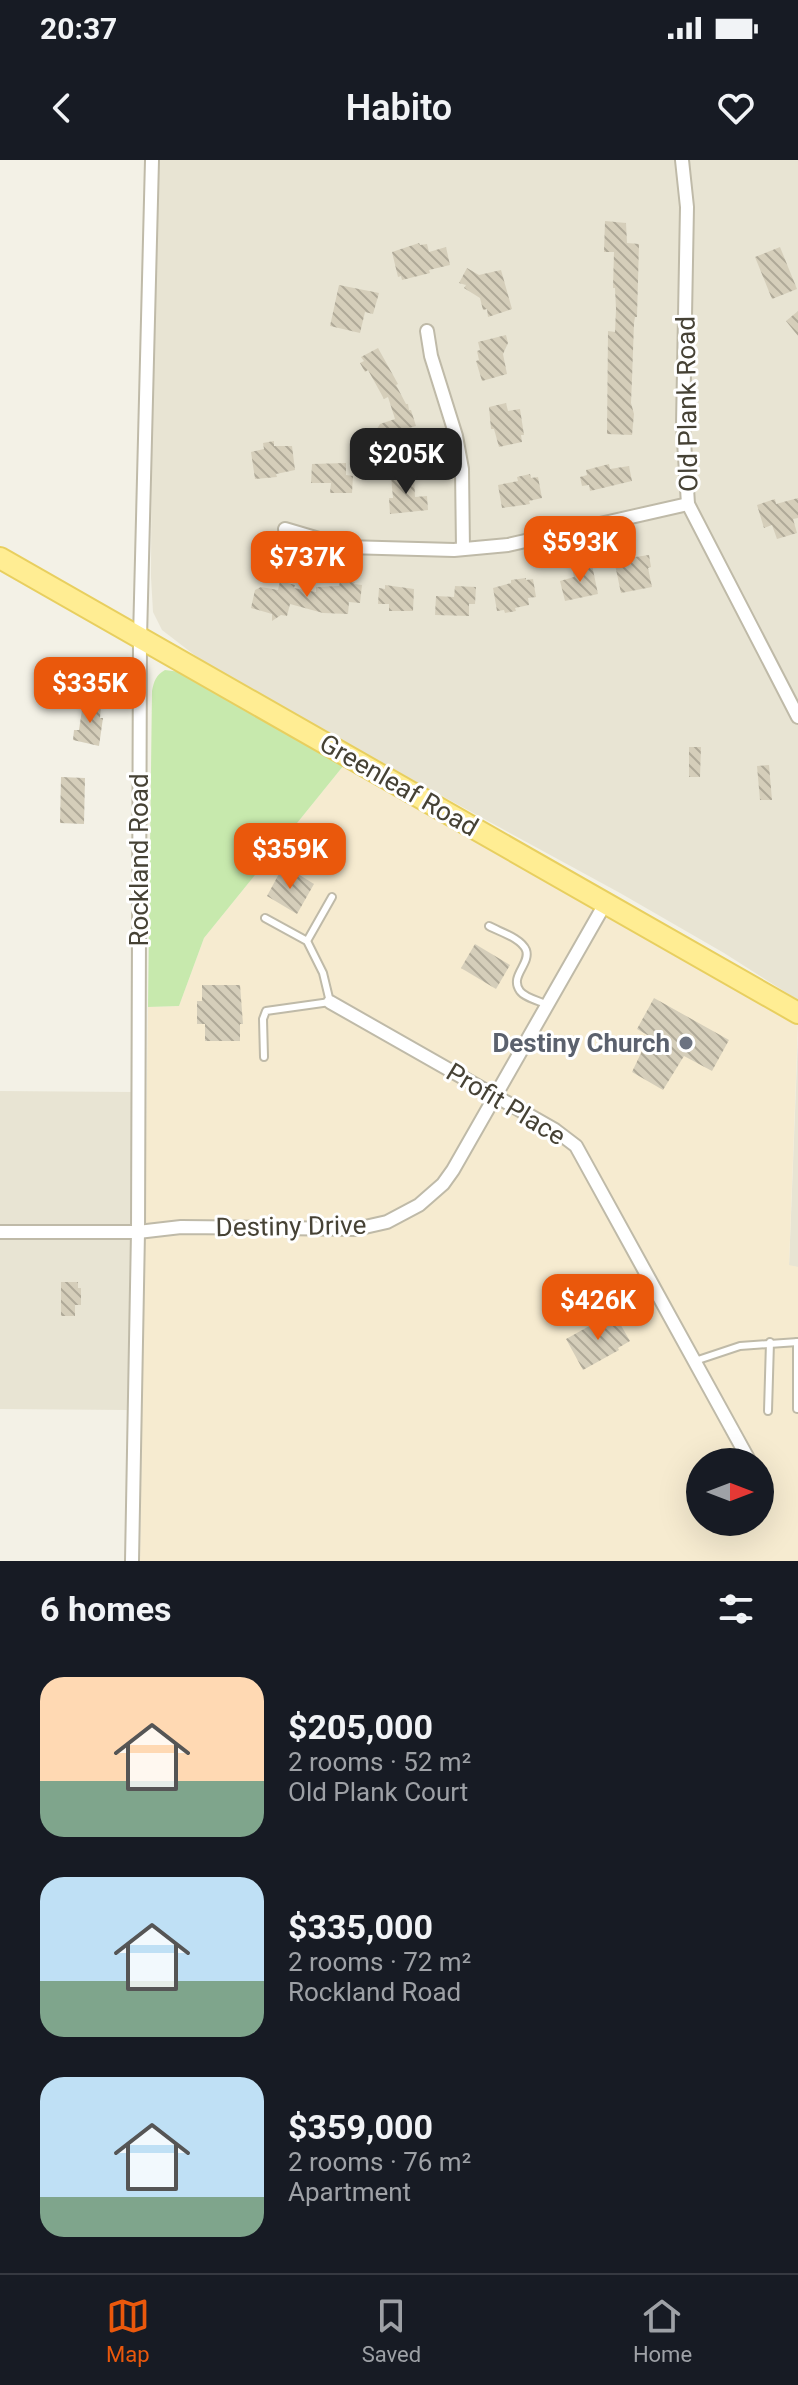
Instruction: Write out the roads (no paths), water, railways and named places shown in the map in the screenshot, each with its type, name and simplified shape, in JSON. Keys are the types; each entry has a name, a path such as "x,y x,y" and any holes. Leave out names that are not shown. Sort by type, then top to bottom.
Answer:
{"main road":[{"name":"Greenleaf Road","path":"0,558 798,1013"}],"street":[{"name":"Rockland Road","path":"132,1561 138,1232 140,638 152,160"},
{"name":"Old Plank Road","path":"682,160 687,207 683,425 688,504 794,701 798,717"},
{"path":"427,331 433,365 456,436 462,469 463,549"},
{"path":"285,529 346,547 463,549 508,545 688,504"},
{"name":"Destiny Drive","path":"0,1232 138,1232 181,1227 344,1230 387,1222 419,1205 443,1184 460,1160 606,902"},
{"name":"Profit Place","path":"330,1002 576,1146 742,1448"}],"lane":[{"path":"307,941 332,897"},
{"path":"264,1057 263,1019 266,1011 330,1002 323,973 307,941 265,918"},
{"path":"489,926 525,948 527,959 517,980 518,989 548,1005"},
{"path":"768,1411 770,1342"},
{"path":"695,1361 740,1346 798,1342 797,1409"}],"place":[{"name":"Destiny Church","path":"686,1043"}]}
